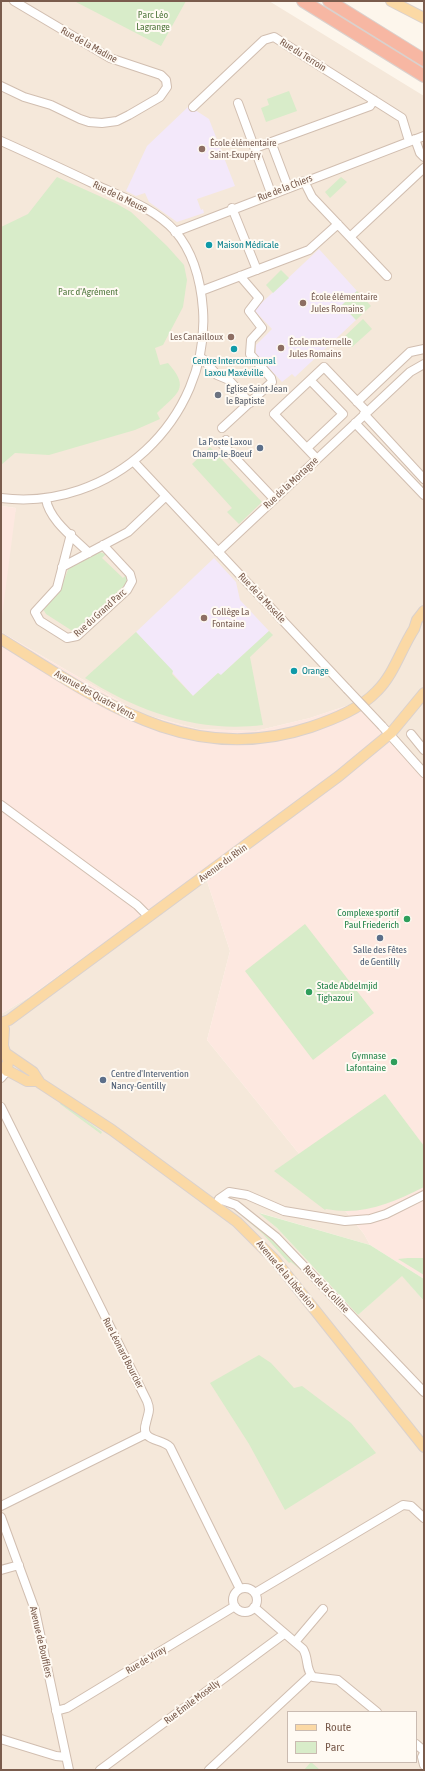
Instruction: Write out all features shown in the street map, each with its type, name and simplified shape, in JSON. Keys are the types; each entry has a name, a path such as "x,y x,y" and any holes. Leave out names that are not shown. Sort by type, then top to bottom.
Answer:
{"highway":[{"path":"303,1 424,76"},
{"path":"329,1 424,60"}],"main road":[{"path":"391,1 424,18"},
{"path":"400,1 411,7 414,12"},
{"name":"Avenue des Quatre Vents","path":"1,639 104,702 142,720 188,734 238,739 266,737 303,729 337,717 371,697 384,683 414,629 417,620 424,612"},
{"name":"Avenue des Quatre Vents","path":"414,629 424,623"},
{"name":"Avenue du Rhin","path":"4,1026 148,917 316,794 389,735 424,692"},
{"path":"3,1072 8,1061 3,1052 4,1026"},
{"name":"Avenue de la Libération","path":"3,1052 33,1072 38,1081 112,1130 218,1204 251,1234 275,1260 424,1447"},
{"name":"Avenue de la Libération","path":"3,1072 27,1081 38,1081"}],"street":[{"name":"Rue de la Madine","path":"1,86 24,97 51,104 80,119 95,123 110,122 122,119 160,97 166,90 166,80 160,75 110,58 14,1"},
{"name":"Rue du Terroin","path":"193,107 267,38 274,37 404,119 412,140 424,157"},
{"path":"255,148 370,106 374,100"},
{"path":"238,103 272,193"},
{"name":"Rue de la Chiers","path":"175,232 232,208 424,136"},
{"name":"Rue de la Meuse","path":"1,141 140,206 158,216 175,232 192,260 201,291 203,334 199,358 189,390 177,414 157,440 134,462 94,485 73,493 46,499 1,498"},
{"path":"271,142 288,187"},
{"path":"350,237 424,168"},
{"path":"304,181 312,196 387,276"},
{"path":"232,208 258,270"},
{"path":"201,291 312,248 338,224"},
{"path":"222,428 271,383 272,380 250,354 251,340 262,328 249,310 259,298 240,276"},
{"path":"357,402 410,352 424,348"},
{"path":"199,358 217,375 229,380 250,403"},
{"name":"Rue de la Mortagne","path":"218,552 365,413 410,372 424,364"},
{"path":"316,459 274,414 324,367 357,402 424,479"},
{"path":"306,448 343,414 310,380"},
{"path":"355,423 424,496"},
{"path":"226,440 222,444 274,499"},
{"name":"Rue de la Moselle","path":"134,462 382,726 424,773"},
{"path":"62,567 128,532 166,496"},
{"path":"46,499 47,506 53,516 89,552"},
{"name":"Rue du Grand Parc","path":"71,534 57,588 34,612 40,621 67,638 74,638 84,630 127,590 132,579 130,574 103,545"},
{"path":"411,734 424,750"},
{"path":"1,805 137,905 148,917"},
{"name":"Rue Léonard Bourcier","path":"1,1107 150,1407 150,1412 145,1425 146,1434"},
{"path":"218,1204 229,1192 254,1198 284,1211 345,1221 362,1220 382,1216 424,1195"},
{"path":"218,1204 229,1202 239,1194"},
{"name":"Rue de la Colline","path":"229,1202 236,1205 276,1237 424,1392"},
{"path":"1,1506 146,1434 152,1439 170,1447 240,1588"},
{"path":"255,1593 403,1505 411,1506 424,1518"},
{"name":"Avenue de Boufflers","path":"1,1517 35,1610 69,1770"},
{"path":"1,1570 19,1566"},
{"path":"240,1588 247,1588 255,1593 256,1600 254,1607 244,1612 235,1606 233,1597 240,1588"},
{"name":"Rue de Viray","path":"56,1711 67,1708 235,1606"},
{"path":"254,1607 295,1642 304,1652 308,1670 311,1675 316,1679 338,1680 376,1711"},
{"path":"295,1642 323,1609"},
{"name":"Rue Émile Moselly","path":"100,1770 284,1634"},
{"path":"209,1770 311,1675"},
{"path":"1,1739 56,1756 66,1757"},
{"path":"424,1752 422,1757 424,1765"}],"shaded area":[{"path":"1,1 269,1 424,96 424,768 352,704 310,718 256,731 198,729 142,714 1,632 1,577 16,508 1,506"},
{"path":"189,106 209,119 235,186 197,199 201,210 203,209 204,213 177,222 149,202 145,193 136,196 126,191 147,146"},
{"name":"École élémentaire Jules Romains","path":"319,249 357,291 342,305 356,320 295,377 292,374 282,382 256,354 256,345 272,329 254,310"},
{"path":"1,506 16,508 1,624"},
{"name":"Collège La Fontaine","path":"214,558 236,582 240,600 269,631 220,676 218,673 193,696 136,632"},
{"path":"1,632 142,714 198,729 256,731 310,718 352,704 393,735 424,768 424,1279 370,1245 364,1234 207,1040 230,951 207,881 133,922 29,997 1,1014"},
{"path":"207,881 230,951 207,1040 364,1234 370,1245 260,1213 277,1228 358,1315 402,1275 424,1301 424,1770 1,1770 1,1014 29,997 133,922"}],"green space":[{"name":"Parc Léo Lagrange","path":"74,1 186,1 161,46"},
{"path":"289,91 297,111 266,122 261,108 269,105 267,99"},
{"name":"Parc d'Agrément","path":"57,177 117,204 131,212 167,246 184,265 187,280 183,307 163,345 155,348 160,365 168,363 179,379 180,385 179,390 175,395 157,413 160,419 135,430 49,455 15,453 1,465 1,227 28,214"},
{"path":"341,177 347,182 330,198 325,192"},
{"path":"281,270 289,278 273,293 266,285"},
{"path":"357,291 371,306 356,320 342,305"},
{"path":"363,319 372,329 352,347 343,338"},
{"path":"210,447 262,502 239,524 227,512 232,508 192,464"},
{"path":"99,552 106,554 102,558 123,578 126,575 128,582 74,632 46,614 43,609 59,593 69,567"},
{"path":"269,631 273,635 250,657 263,725 239,727 216,726 193,723 170,717 127,701 85,678 136,632 173,671 172,674 193,696 218,673 221,675"},
{"name":"Stade Abdelmjid Tighazoui","path":"305,924 374,1013 313,1060 245,971"},
{"path":"385,1094 424,1146 424,1187 377,1207 352,1211 325,1210 274,1171"},
{"path":"61,1102 102,1132 101,1134 60,1104"},
{"path":"233,1208 265,1232 311,1278 291,1262 289,1263 263,1234"},
{"path":"259,1213 370,1245 424,1279 424,1301 402,1276 358,1315 277,1228"},
{"path":"424,1258 424,1275 398,1259"},
{"path":"259,1355 271,1363 294,1388 302,1386 351,1423 376,1453 285,1510 249,1444 210,1383"},
{"path":"310,1763 312,1763 320,1770 304,1770"}],"place":[{"name":"École élémentaire Saint-Exupéry","path":"202,149"},
{"name":"Maison Médicale","path":"209,245"},
{"name":"École élémentaire Jules Romains","path":"303,303"},
{"name":"Les Canailloux","path":"231,337"},
{"name":"École maternelle Jules Romains","path":"281,348"},
{"name":"Centre Intercommunal Laxou Maxéville","path":"234,349"},
{"name":"Église Saint-Jean le Baptiste","path":"218,395"},
{"name":"La Poste Laxou Champ-le-Boeuf","path":"260,448"},
{"name":"Collège La Fontaine","path":"204,618"},
{"name":"Orange","path":"294,671"},
{"name":"Complexe sportif Paul Friederich","path":"407,919"},
{"name":"Salle des Fêtes de Gentilly","path":"380,938"},
{"name":"Stade Abdelmjid Tighazoui","path":"309,992"},
{"name":"Gymnase Lafontaine","path":"394,1062"},
{"name":"Centre d'Intervention Nancy-Gentilly","path":"103,1080"}]}
